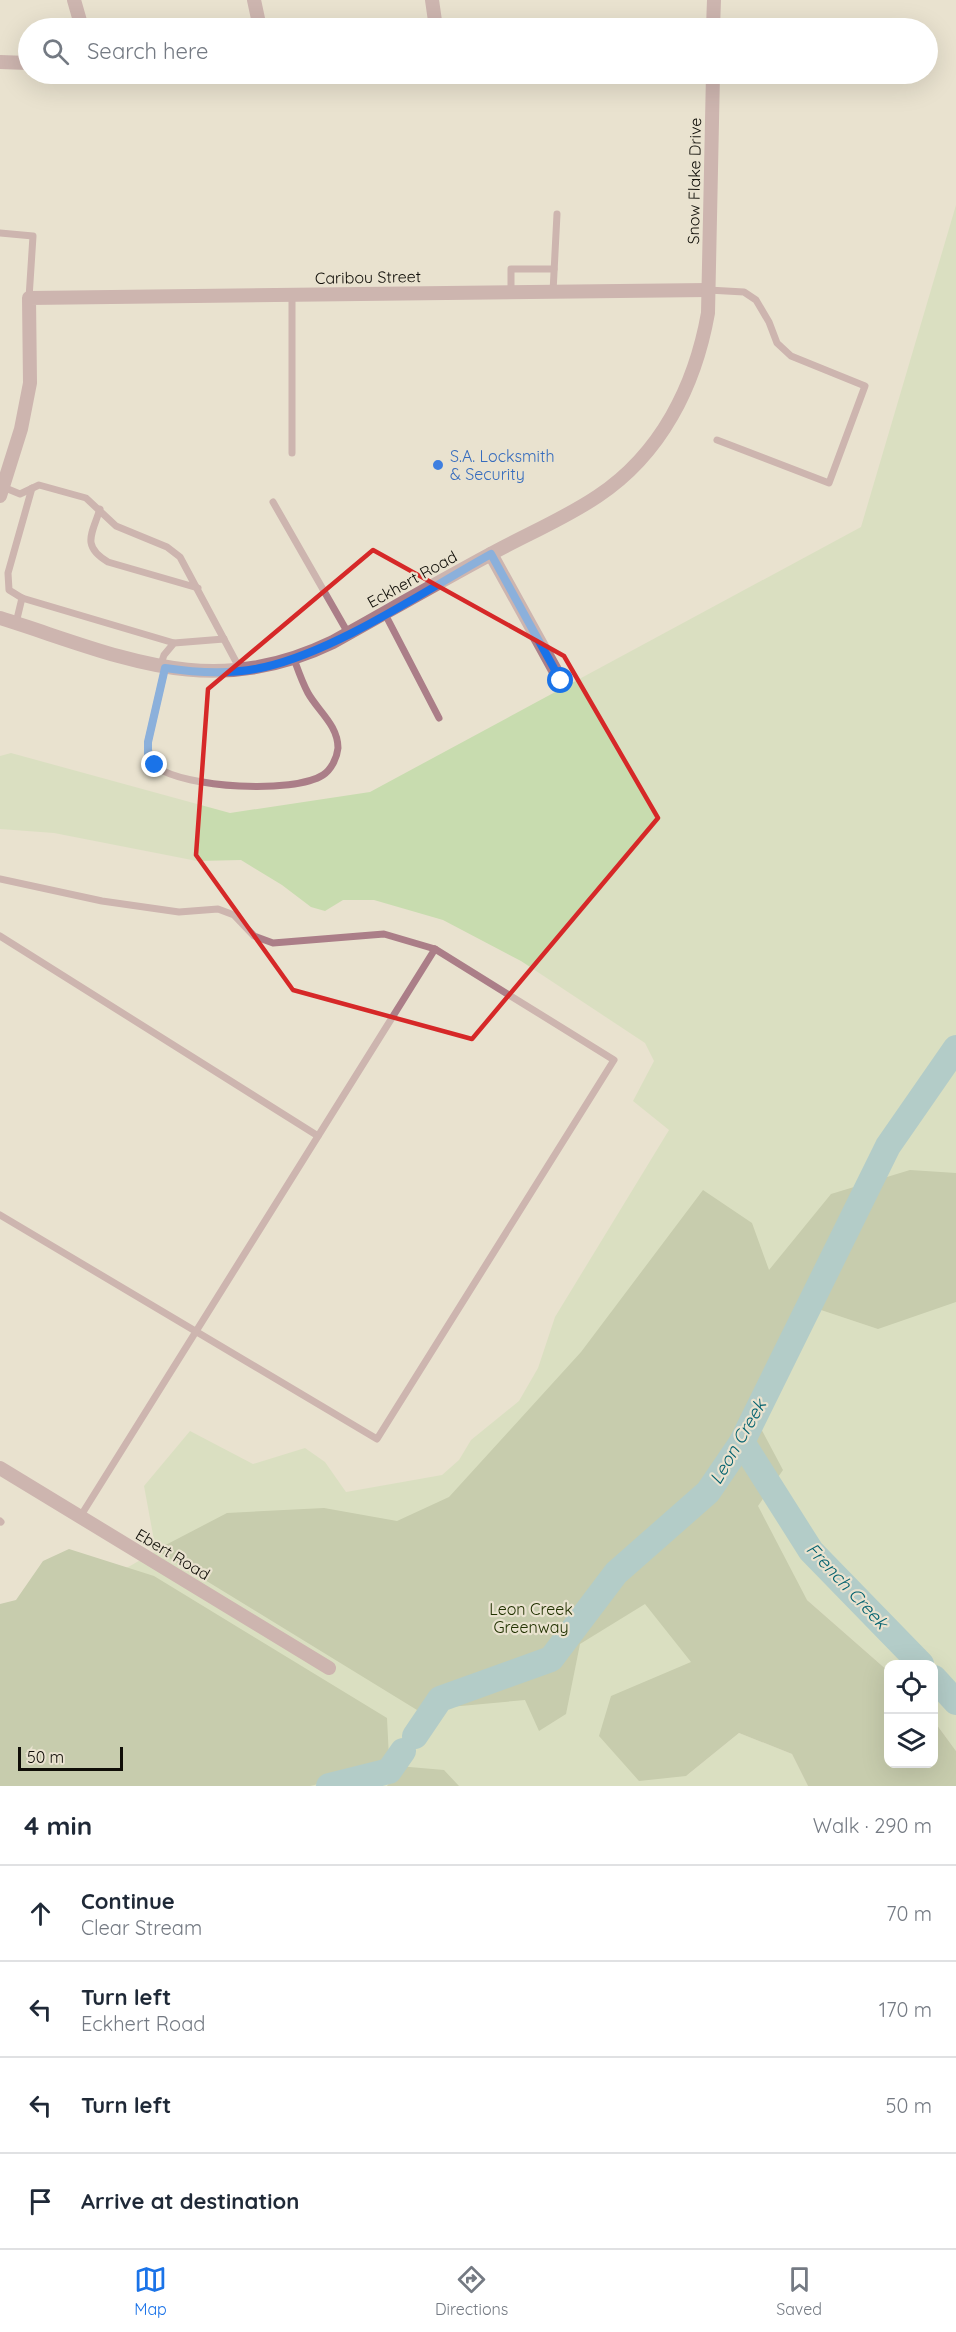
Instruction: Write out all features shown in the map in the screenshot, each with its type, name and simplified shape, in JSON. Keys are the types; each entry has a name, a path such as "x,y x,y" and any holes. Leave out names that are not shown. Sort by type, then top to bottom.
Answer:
{"street":[{"path":"74,0 79,18"},
{"path":"254,0 258,18"},
{"path":"432,0 435,18"},
{"path":"713,18 714,0"},
{"path":"0,62 18,63"},
{"name":"Snow Flake Drive","path":"708,290 713,84"},
{"name":"Caribou Street","path":"29,298 708,290"},
{"name":"Eckhert Road","path":"0,618 162,667 212,673 241,671 294,659 385,614 599,496 626,473 656,441 684,393 695,368 708,313 708,290"},
{"path":"1,492 21,429 30,383 29,298"},
{"path":"491,554 561,681"},
{"name":"Ebert Road","path":"0,1468 329,1668"}],"lane":[{"path":"553,292 557,214"},
{"path":"0,233 33,236 29,298"},
{"path":"511,292 511,269 554,269"},
{"path":"708,290 744,292 756,300 769,322 777,343 791,356 865,386 829,483 717,440"},
{"path":"292,295 292,453"},
{"path":"1,492 20,494 39,484 86,498 116,525 167,547 180,557 241,671"},
{"path":"33,487 4,573 9,590 22,598 174,643 224,639"},
{"path":"273,502 348,633"},
{"path":"100,509 90,541 91,549 97,555 108,562 198,588"},
{"path":"16,623 22,598"},
{"path":"385,614 439,718"},
{"path":"174,643 164,655 148,742 148,754 155,765 167,772 204,783 283,785 308,782 324,775 334,763 338,749 335,732 307,692 294,659"},
{"path":"0,879 102,901 168,910 218,909 234,915 254,936 273,943 384,934 435,949 614,1060 377,1439 0,1215"},
{"path":"0,936 318,1136"},
{"path":"80,1517 435,949"}],"highlighted area":[{"path":"373,550 564,656 658,818 472,1039 293,990 196,855 208,689"}],"green space":[{"name":"Leon Creek Greenway","path":"956,205 956,1751 938,1726 938,1660 884,1660 884,1667 807,1600 686,1776 739,1733 792,1754 808,1786 0,1786 0,1626 130,1566 156,1551 144,1486 190,1431 253,1464 305,1448 325,1462 346,1492 442,1475 459,1460 471,1440 519,1401 538,1368 555,1317 669,1130 633,1101 654,1061 645,1043 521,961 443,920 374,900 343,900 325,911 311,907 282,885 241,860 197,861 54,833 0,829 0,756 11,753 230,813 370,792 861,527"},
{"name":"Leon Creek Greenway","path":"910,1170 956,1173 956,1302 878,1329 818,1309 758,1423 783,1470 758,1506 807,1600 884,1667 884,1768 938,1768 938,1726 956,1751 956,1786 808,1786 792,1754 739,1733 686,1776 639,1781 599,1736 611,1696 691,1662 645,1604 580,1644 566,1714 539,1731 525,1700 417,1710 156,1550 227,1513 324,1508 397,1521 449,1497 581,1352 703,1190 752,1223 769,1270 831,1194"},
{"path":"69,1549 154,1576 387,1718 389,1758 398,1766 444,1770 459,1786 387,1786 392,1779 387,1767 310,1786 0,1786 0,1604 16,1600 43,1561"}],"waterway":[{"name":"Leon Creek","path":"415,1736 440,1699 551,1659 616,1573 708,1492 742,1442 888,1146 956,1048"},
{"name":"French Creek","path":"742,1442 811,1551 917,1660"},
{"name":"French Creek","path":"938,1682 956,1702"},
{"name":"Leon Creek","path":"329,1786 389,1771 403,1751"}],"place":[{"name":"S.A. Locksmith & Security","path":"438,465"}],"route":[{"path":"155,765 148,754 148,742 165,668 212,673 264,667 289,661 333,642 491,554 561,681"}]}
